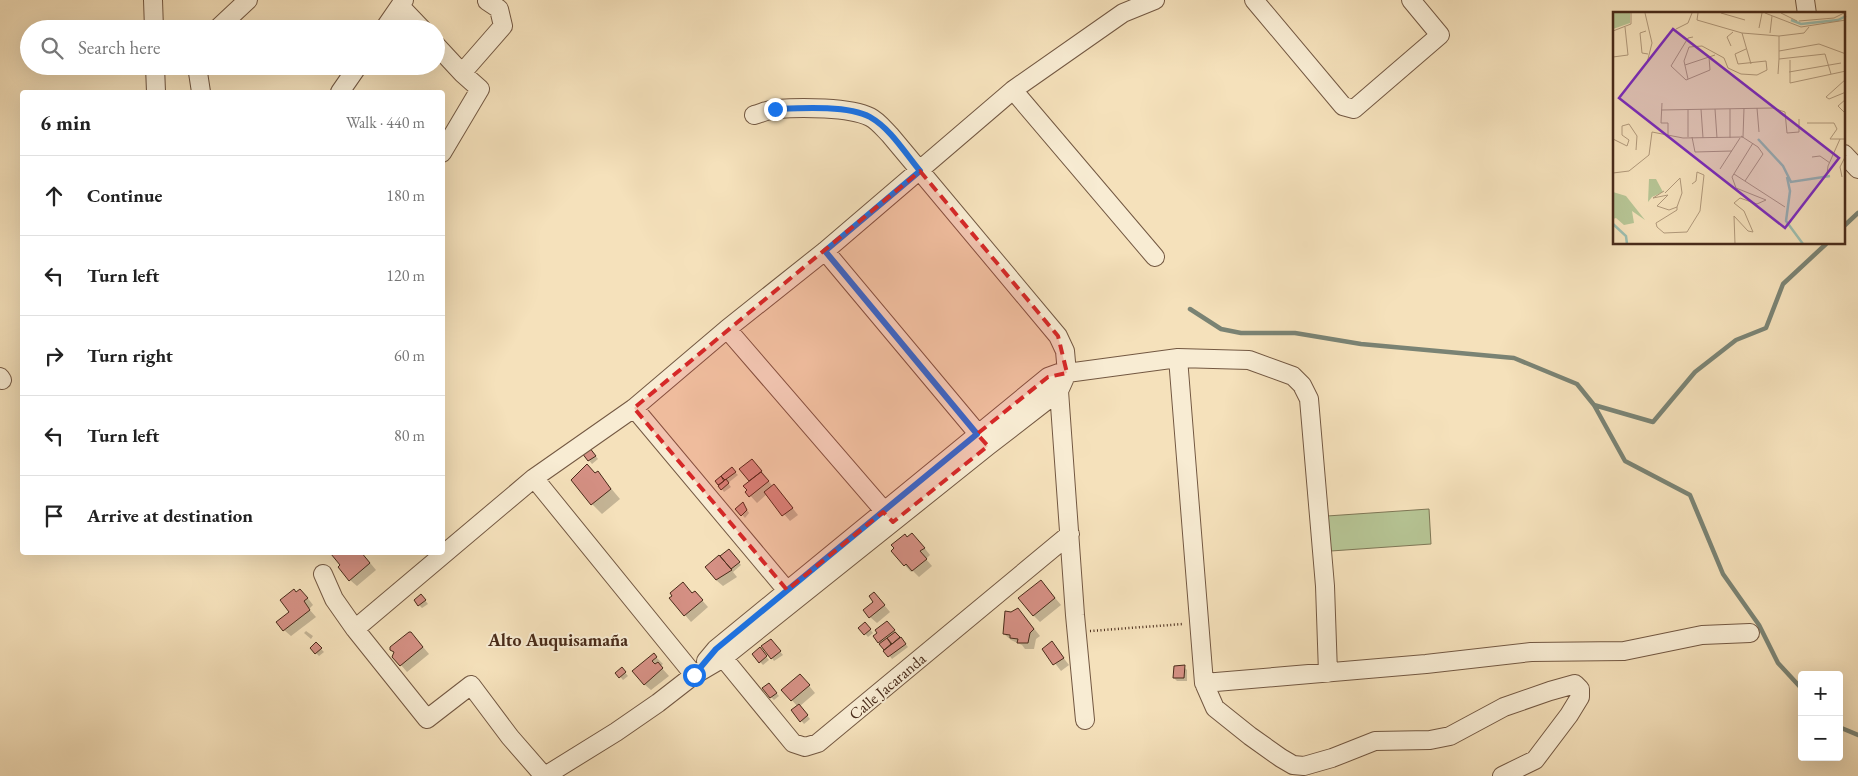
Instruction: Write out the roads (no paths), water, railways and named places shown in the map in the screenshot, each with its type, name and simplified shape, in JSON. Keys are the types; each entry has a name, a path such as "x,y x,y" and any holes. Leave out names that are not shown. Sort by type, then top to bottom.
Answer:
{"street":[{"path":"153,0 154,20"},
{"path":"227,20 248,0"},
{"path":"445,553 534,478 634,408 727,329 825,251 1013,90 1123,13 1155,0"},
{"path":"1254,0 1343,106 1354,109 1440,35 1411,0"},
{"path":"462,73 504,26 499,9 487,1"},
{"path":"390,20 402,3 415,20"},
{"path":"445,55 480,89 445,148"},
{"path":"155,75 156,90"},
{"path":"198,75 201,90"},
{"path":"341,90 352,75"},
{"path":"1013,90 1155,257"},
{"path":"754,115 775,109 808,108 847,111 870,117 890,135 1058,336 1065,351 1067,373 1059,391 1076,632 1085,720"},
{"path":"1846,156 1858,169"},
{"path":"825,251 982,440"},
{"path":"727,329 888,517"},
{"path":"1178,358 1204,683 1215,708 1281,758 1293,765 1304,766 1332,758 1375,741 1430,740 1450,736 1504,707 1575,684 1580,689 1580,696 1569,716 1535,760 1502,776"},
{"path":"323,574 334,599 355,629 427,719 471,685 510,737 545,776 658,704 982,440 1048,377 1059,373 1178,358 1250,360 1292,376 1302,385 1309,399 1325,586 1328,673"},
{"path":"982,440 1059,391"},
{"path":"634,408 792,595"},
{"path":"534,478 694,675"},
{"name":"Calle Jacaranda","path":"720,654 793,743 805,747 818,743 1070,534"},
{"path":"355,629 443,555"},
{"path":"1204,683 1426,664 1532,652 1624,652 1702,635 1750,633"}],"waterway":[{"path":"1846,224 1858,213"},
{"path":"1594,405 1653,422 1695,372 1736,340 1766,328 1783,284 1825,245"},
{"path":"1190,309 1221,329 1241,333 1295,333 1361,344 1514,358 1577,384 1594,405 1625,461 1690,495 1723,574 1759,625 1778,663 1798,685"},
{"path":"1843,729 1858,735"}],"district":[{"name":"Alto Auquisamaña","path":"558,640"}]}
